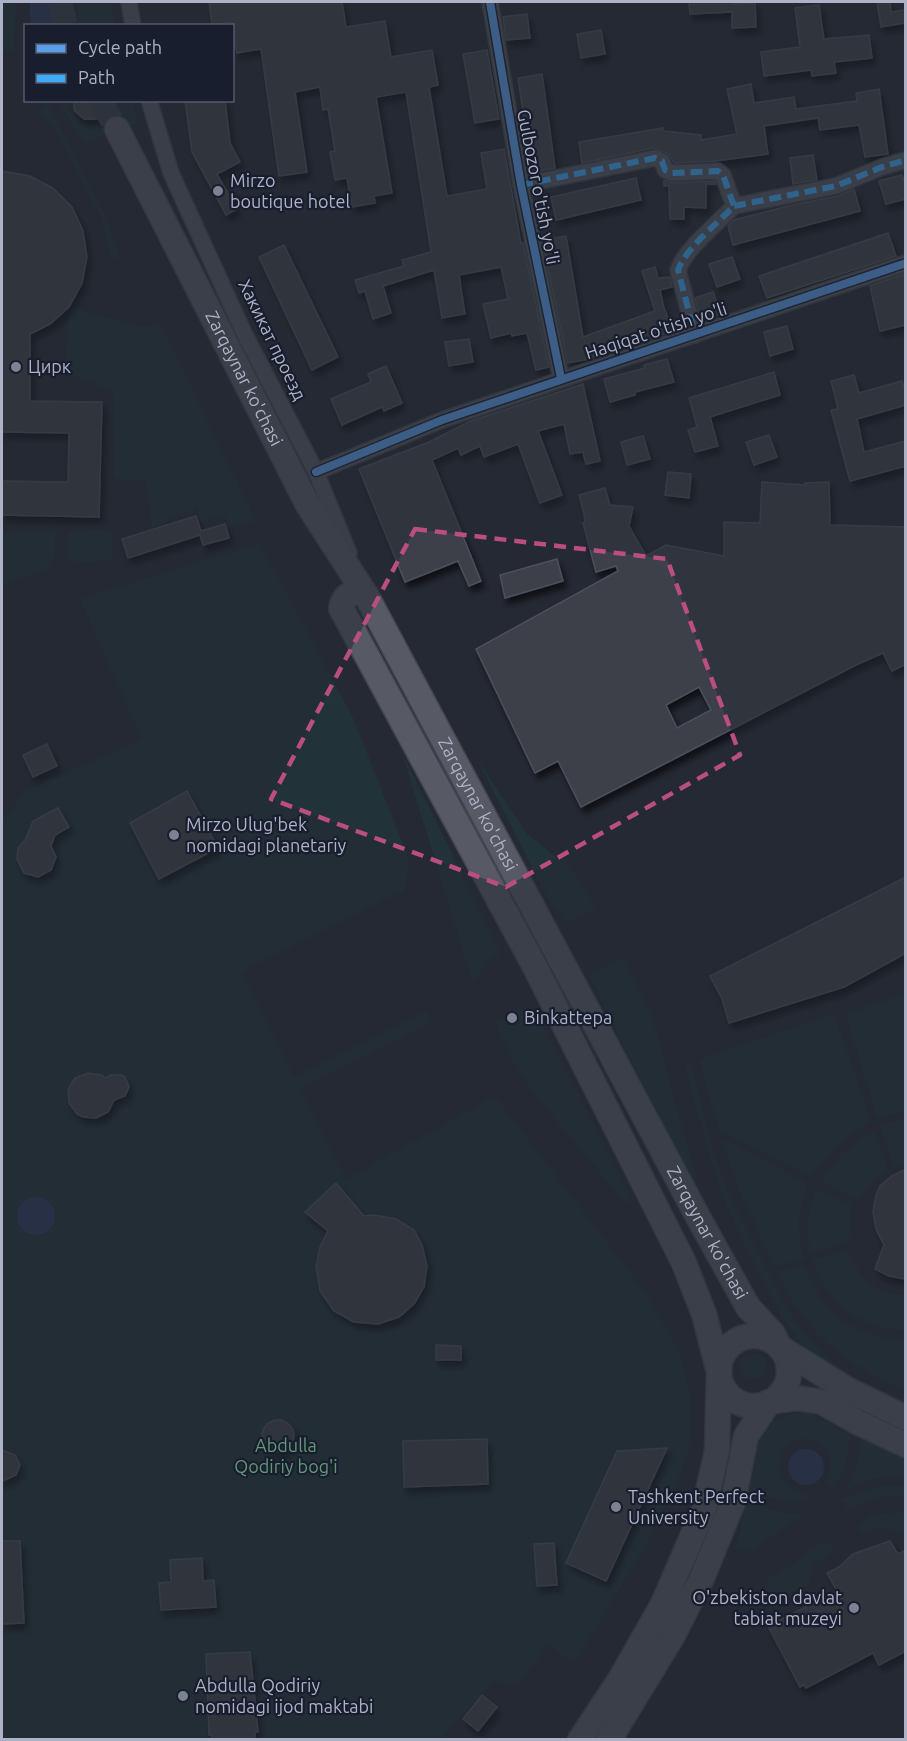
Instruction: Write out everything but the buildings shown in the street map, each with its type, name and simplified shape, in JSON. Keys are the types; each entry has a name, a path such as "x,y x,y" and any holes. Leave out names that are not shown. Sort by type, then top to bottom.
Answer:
{"main road":[{"name":"Zarqaynar ko'chasi","path":"117,129 308,505 366,595 748,1307 773,1334 779,1347 848,1390 906,1418"},
{"name":"Zarqaynar ko'chasi","path":"366,595 358,592 350,594 344,600 341,608 534,965 678,1252 704,1314 719,1372 715,1461 710,1489 698,1526 648,1632 580,1740"},
{"path":"609,1740 661,1657 698,1588 718,1544 733,1502 746,1436 769,1402 782,1392 789,1377 788,1361 779,1347 770,1340 758,1336 740,1339 726,1350 719,1372 725,1389 738,1401 753,1406 769,1402 803,1398 822,1402 859,1424 906,1445"}],"street":[{"path":"129,2 133,24"},
{"name":"Gulbozor o'tish yo'li","path":"490,2 521,185 561,378"},
{"name":"Хакикат проезд","path":"150,102 171,173 245,335 316,472 366,595"},
{"path":"521,185 655,158 662,161 665,170 672,173 718,171 723,175 734,206"},
{"path":"695,335 678,270 698,242 734,206 836,186 906,160"},
{"name":"Haqiqat o'tish yo'li","path":"316,472 442,420 561,378 905,265"}],"highlighted area":[{"path":"415,529 667,559 740,755 506,887 271,799"}],"green space":[{"path":"3,2 16,2 14,52 2,51"},
{"path":"78,2 110,2 115,24 78,24"},
{"path":"59,102 66,102 70,112 83,125 100,124 112,111 113,102 132,102 137,123 84,143"},
{"path":"47,104 106,218 121,260 111,259 102,218 59,135 40,113"},
{"path":"69,307 138,326 161,324 256,521 233,528 224,515 202,522 197,507 152,528 146,482 114,478 113,390 65,373"},
{"path":"68,531 112,531 112,559 74,564 68,557"},
{"path":"2,532 55,532 55,556 49,568 2,586"},
{"name":"Abdulla Qodiriy bog'i","path":"260,543 354,720 410,862 404,890 242,972 294,1077 427,1011 433,1021 300,1089 347,1179 495,1096 650,1299 677,1349 686,1376 690,1399 689,1446 683,1468 650,1538 574,1664 549,1644 518,1686 494,1680 441,1739 2,1740 2,823 24,792 142,739 80,599"},
{"path":"402,753 501,953 485,962 479,976 472,980"},
{"path":"476,757 527,834 576,875 596,907 566,923 556,906 553,908"},
{"path":"623,958 652,1016 696,1179 696,1183 693,1184 589,974"},
{"path":"905,994 905,1111 877,1118 846,1014"},
{"path":"526,1007 531,1016 536,1013 632,1199 627,1204 536,1097 514,1063 495,1022"},
{"path":"834,1014 871,1121 838,1145 811,1176 719,1130 699,1060"},
{"path":"690,1062 712,1145 729,1193 791,1314 808,1338 829,1359 856,1377 905,1399 905,1408 883,1400 814,1357 780,1314 720,1190 684,1064"},
{"path":"905,1119 905,1164 894,1167 880,1125"},
{"path":"874,1131 888,1170 872,1182 859,1199 821,1181 844,1151"},
{"path":"722,1139 808,1183 799,1220 800,1239 805,1258 775,1267 738,1188"},
{"path":"815,1189 852,1206 849,1223 852,1239 809,1255 808,1222"},
{"path":"848,1250 857,1268 869,1282 885,1291 905,1295 905,1331 873,1324 859,1318 847,1310 827,1290 812,1260"},
{"path":"803,1265 820,1297 842,1319 869,1333 905,1341 905,1390 861,1368 811,1327 777,1273"},
{"path":"753,1353 762,1357 766,1366 762,1375 753,1379 744,1375 740,1366 744,1357"},
{"path":"807,1412 850,1435 847,1458 839,1477 828,1487 826,1483 831,1468 830,1456 824,1446 804,1439 794,1441 785,1448 780,1460 780,1469 784,1482 790,1488 809,1493 810,1498 787,1501 750,1491 757,1448 768,1427 790,1415"},
{"path":"860,1439 905,1458 905,1475 874,1478 846,1489 857,1465"},
{"path":"905,1485 905,1495 878,1497 847,1510 841,1499 874,1487"},
{"path":"745,1502 791,1515 806,1513 750,1552 735,1546 741,1529"},
{"path":"905,1510 905,1532 903,1534 882,1527 862,1534 858,1525 875,1514 896,1515"},
{"path":"828,1541 833,1548 828,1556 814,1564 808,1585 764,1607 760,1599 768,1578 793,1564 808,1550"}],"water":[{"path":"30,2 63,2 63,24 30,24"},
{"path":"36,1197 50,1202 55,1216 50,1230 36,1235 22,1230 17,1216 22,1202"},
{"path":"806,1449 819,1454 824,1467 819,1480 806,1485 793,1480 788,1467 793,1454"}],"tunnel":[{"path":"60,2 66,24"},
{"path":"101,102 117,129"}],"marked path":[{"path":"521,185 655,158 662,161 665,170 672,173 718,171 723,175 734,206 695,245 678,270 695,335"},
{"path":"734,206 836,186 906,160"}],"cycle path":[{"path":"490,2 521,185 561,378"},
{"path":"316,472 442,420 906,263"}],"place":[{"name":"Mirzo boutique hotel","path":"218,191"},
{"name":"Цирк","path":"16,367"},
{"name":"Mirzo Ulug'bek nomidagi planetariy","path":"174,835"},
{"name":"Binkattepa","path":"512,1018"},
{"name":"Tashkent Perfect University","path":"616,1507"},
{"name":"O'zbekiston davlat tabiat muzeyi","path":"854,1608"},
{"name":"Abdulla Qodiriy nomidagi ijod maktabi","path":"183,1696"}]}
